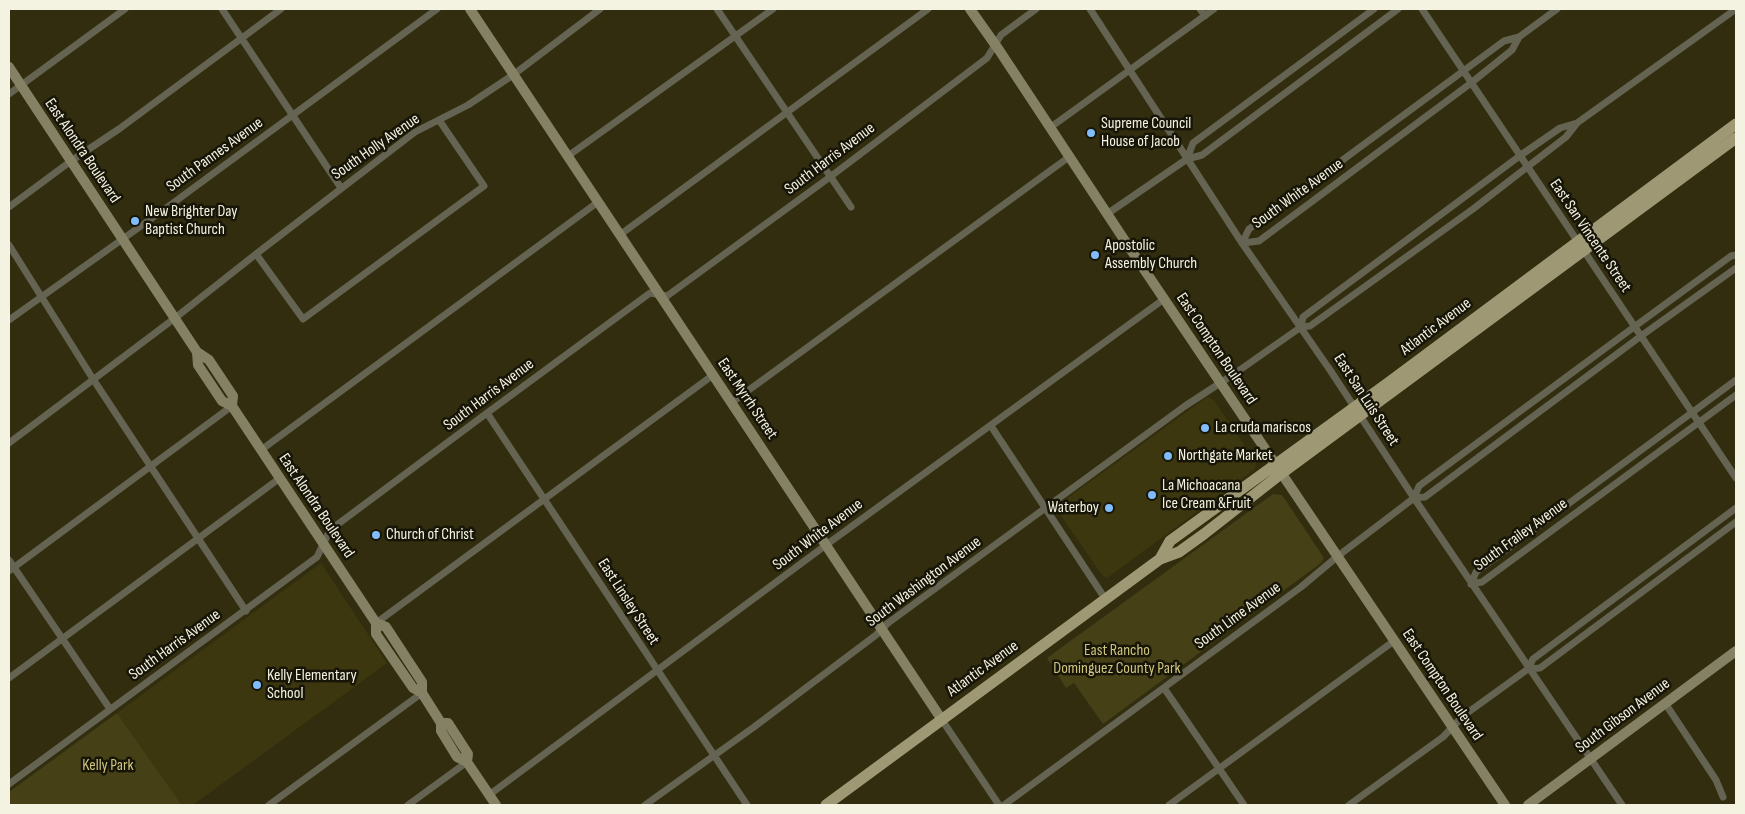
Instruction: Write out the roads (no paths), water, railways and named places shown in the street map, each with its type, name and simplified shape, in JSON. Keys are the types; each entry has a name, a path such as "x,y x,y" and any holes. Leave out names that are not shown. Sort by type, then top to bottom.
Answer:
{"main road":[{"name":"East Myrrh Street","path":"470,9 942,720"},
{"name":"East Compton Boulevard","path":"970,9 1051,127 1107,214 1504,805"},
{"name":"East Alondra Boulevard","path":"9,67 197,352 209,360 233,396 232,406 376,623 386,627 422,682 422,693 441,722 441,731 449,744 458,756 467,762 496,805"},
{"name":"Atlantic Avenue","path":"1581,246 1736,124"},
{"name":"Atlantic Avenue","path":"826,805 1160,559 1170,541 1279,468 1581,246 1736,138"},
{"name":"South Gibson Avenue","path":"1528,805 1736,651"}],"street":[{"path":"9,94 125,9"},
{"path":"222,9 341,188"},
{"path":"9,207 71,161 119,129 281,9"},
{"name":"South Pannes Avenue","path":"9,320 169,206 437,9"},
{"name":"South Holly Avenue","path":"9,443 176,318 415,132 468,105 513,75 600,9"},
{"path":"717,9 851,207"},
{"path":"568,156 774,9"},
{"path":"621,234 928,9"},
{"name":"South Harris Avenue","path":"9,784 317,557 330,530 487,413 650,293 667,296 830,177 987,58 1000,35 1036,9"},
{"name":"East San Luis Street","path":"1090,9 1242,243 1358,411 1471,584 1622,805"},
{"path":"1200,9 1205,16"},
{"path":"1051,127 1214,9"},
{"path":"1187,159 1192,143 1374,9"},
{"path":"1107,214 1187,159 1202,155 1398,9"},
{"name":"East San Vincente Street","path":"1422,9 1736,478"},
{"name":"South White Avenue","path":"1242,243 1249,229 1504,42 1519,37 1557,9"},
{"path":"1577,122 1566,137 1473,209 1310,326 1301,327 1303,317 1521,155 1560,128 1577,122 1736,9"},
{"name":"South White Avenue","path":"1242,243 1258,241 1471,83 1512,50 1519,37"},
{"path":"256,254 303,319 484,186 439,120"},
{"path":"731,403 1069,156"},
{"path":"261,450 598,202"},
{"path":"9,245 93,379 246,611"},
{"name":"South Lime Avenue","path":"1004,805 1302,587 1338,556 1414,498 1419,486 1731,256 1736,255"},
{"name":"South Lime Avenue","path":"1414,498 1425,497 1641,336 1736,268"},
{"name":"South White Avenue","path":"489,795 657,670 788,576 826,545 1164,299"},
{"name":"South Washington Avenue","path":"645,805 714,756 1045,508 1185,406 1301,327"},
{"path":"376,623 713,376"},
{"name":"South Frailey Avenue","path":"1471,584 1476,572 1736,380"},
{"name":"South Frailey Avenue","path":"1471,584 1482,582 1736,395"},
{"path":"11,569 232,406"},
{"name":"East Linsley Street","path":"487,413 746,805"},
{"path":"991,426 1106,600"},
{"path":"9,678 280,478"},
{"path":"1349,805 1453,728 1463,716 1528,669 1533,659 1736,508"},
{"path":"1528,669 1540,668 1736,522"},
{"path":"9,560 11,569 110,710"},
{"path":"1170,805 1394,641"},
{"path":"1164,688 1244,805"},
{"path":"269,805 422,693"},
{"path":"1665,704 1716,780 1723,797"},
{"name":"East Myrrh Street","path":"942,720 999,805"},
{"path":"408,805 467,762"}],"place":[{"name":"Supreme Council House of Jacob","path":"1091,133"},
{"name":"New Brighter Day Baptist Church","path":"135,221"},
{"name":"Apostolic Assembly Church","path":"1095,255"},
{"name":"La cruda mariscos","path":"1205,428"},
{"name":"Northgate Market","path":"1168,456"},
{"name":"La Michoacana Ice Cream &Fruit","path":"1152,495"},
{"name":"Waterboy","path":"1109,508"},
{"name":"Church of Christ","path":"376,535"},
{"name":"Kelly Elementary School","path":"257,685"}],"park label":[{"name":"East Rancho Dominguez County Park","path":"1117,660"},
{"name":"Kelly Park","path":"108,766"}]}
